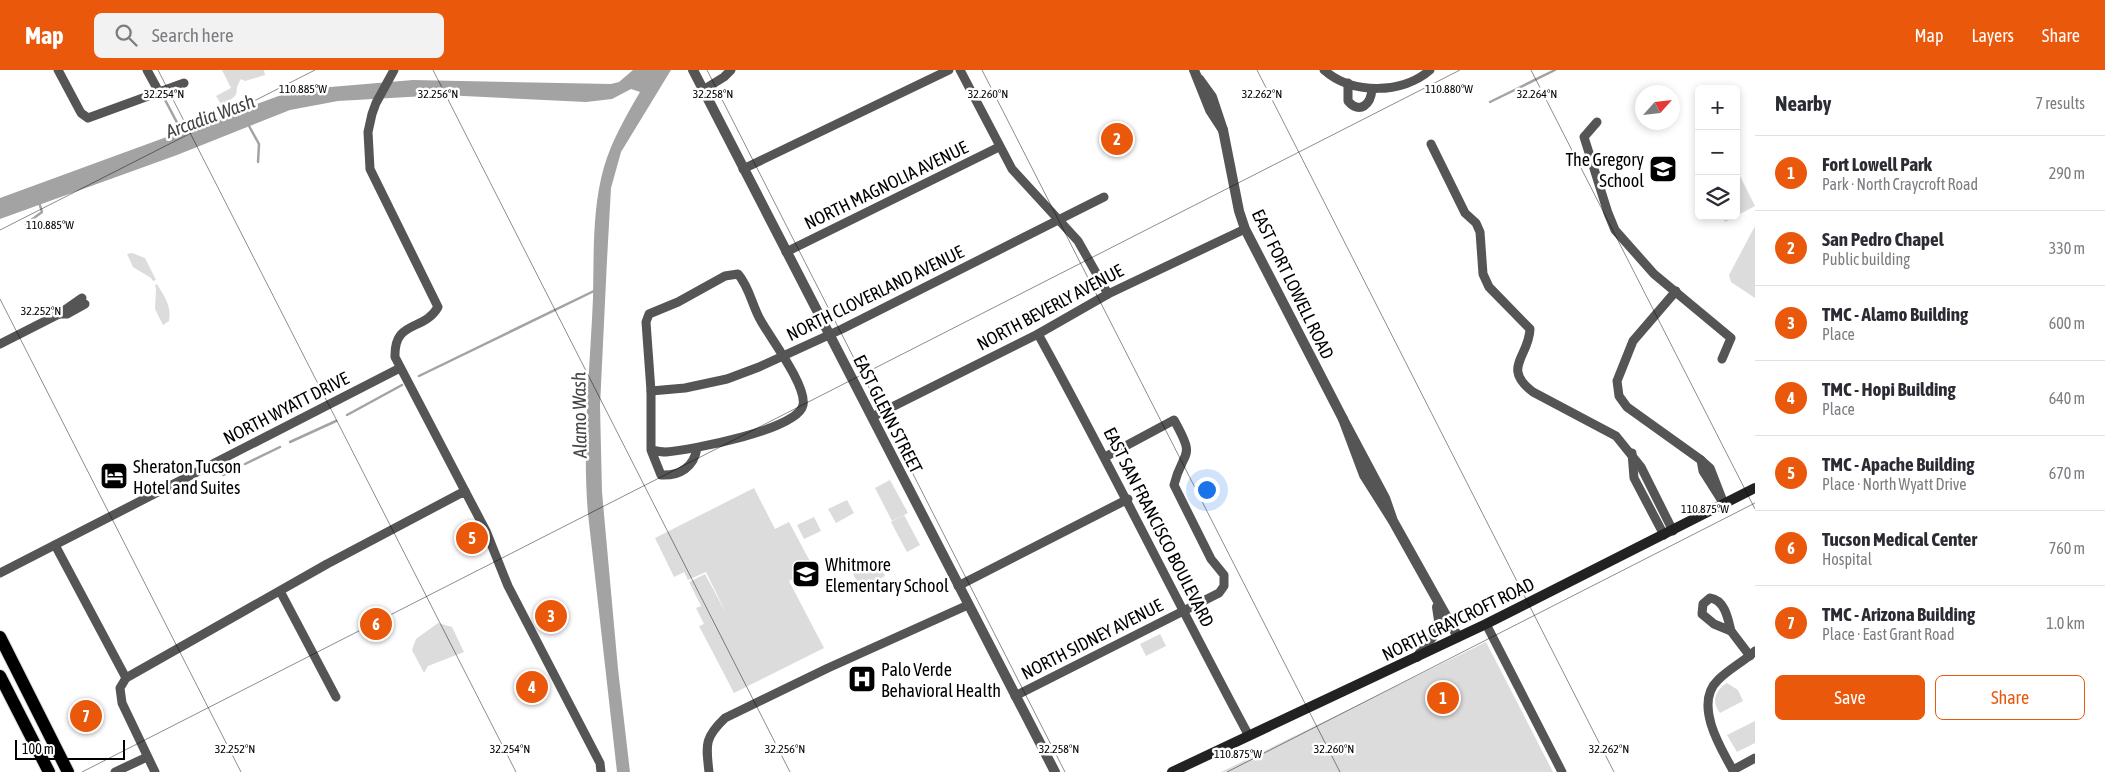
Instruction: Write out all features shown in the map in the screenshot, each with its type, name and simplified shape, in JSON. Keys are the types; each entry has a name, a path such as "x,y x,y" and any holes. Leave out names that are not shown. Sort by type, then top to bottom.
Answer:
{"main road":[{"name":"NORTH CRAYCROFT ROAD","path":"1172,772 1458,638 1755,488"},
{"path":"0,637 68,772"},
{"path":"0,676 49,772"}],"street":[{"path":"58,70 80,113 88,118 184,83"},
{"path":"147,70 159,92"},
{"name":"EAST GLENN STREET","path":"692,70 1054,772"},
{"path":"703,90 724,77 731,70"},
{"path":"743,169 948,70"},
{"path":"960,70 1012,169 1057,221 1078,241 1108,294"},
{"path":"1324,70 1348,83 1372,89 1391,88 1410,82 1430,70"},
{"path":"392,74 376,103 368,132 370,169 438,308 434,315 402,333 394,343 395,357 486,531 508,586 600,763 601,772"},
{"name":"EAST FORT LOWELL ROAD","path":"1197,74 1210,110 1223,130 1231,159 1239,211 1245,229 1385,498 1394,521 1458,638"},
{"path":"1348,83 1348,101 1353,107 1360,108 1366,106 1370,101 1372,89"},
{"path":"1597,122 1584,137 1615,230 1654,274 1731,338 1722,359"},
{"path":"1431,144 1465,213 1476,223 1480,232 1483,274 1489,287 1530,329 1530,338 1519,358 1517,373 1522,384 1533,392 1616,436 1632,453 1634,478 1668,533"},
{"name":"NORTH MAGNOLIA AVENUE","path":"786,252 999,147"},
{"name":"NORTH CLOVERLAND AVENUE","path":"651,391 685,388 726,379 783,356 829,335 1104,197"},
{"name":"NORTH BEVERLY AVENUE","path":"872,418 1038,334 1108,294 1245,229"},
{"path":"651,450 664,452 725,442 782,423 797,414 803,406 803,394 783,356 761,321 746,283 738,274 725,276 678,302 649,314 646,322 651,391 651,450 661,476 672,476 688,467 696,459 697,448"},
{"path":"1676,291 1633,341 1617,381 1619,396 1627,407 1710,468 1724,504"},
{"path":"0,344 58,314 67,314 84,301"},
{"name":"EAST SAN FRANCISCO BOULEVARD","path":"1038,334 1106,457 1249,736"},
{"name":"NORTH WYATT DRIVE","path":"0,573 400,368"},
{"name":"NORTH SIDNEY AVENUE","path":"1015,696 1184,612 1219,593 1224,586 1224,575 1211,559 1174,485 1176,474 1187,455 1187,444 1174,420 1106,457"},
{"path":"155,772 122,704 120,688 126,678 280,591 465,491"},
{"path":"958,586 1128,500"},
{"path":"55,545 126,678"},
{"path":"280,591 336,697"},
{"path":"1417,657 1440,627 1440,618 1434,594"},
{"path":"709,772 706,744 711,731 725,718 828,668 968,605"},
{"path":"1486,624 1562,772"},
{"path":"1731,631 1752,654 1717,680 1708,695 1709,715 1714,731 1734,771 1755,758"},
{"path":"115,772 147,757"}],"shaded area":[{"path":"222,70 264,70 265,75 245,81 241,79 235,96 221,104 216,96 231,88"},
{"path":"633,70 671,70 621,152 611,188 600,406 602,492 618,669 630,772 617,772 588,514 586,433 597,199 604,167 611,147 640,92 631,89 612,99 586,102 443,95 338,101 290,110 177,155 0,219 0,198 295,90 413,80 611,84 619,82"},
{"path":"1740,176 1755,206 1740,214"},
{"path":"1755,226 1755,298 1731,282 1729,275"},
{"path":"132,253 145,258 156,280 153,281 133,267 127,254"},
{"path":"157,284 167,301 170,316 169,321 163,325 155,309 155,285"},
{"path":"890,480 908,513 892,521 875,488"},
{"path":"754,488 775,529 789,522 813,567 789,581 824,648 734,693 699,626 704,624 696,608 701,606 689,582 705,574 726,613 706,572 688,580 684,572 674,577 655,538"},
{"path":"847,500 854,513 836,523 828,509"},
{"path":"904,515 920,545 907,552 891,522"},
{"path":"814,517 821,531 804,539 797,525"},
{"path":"877,561 885,576 861,589 853,574"},
{"path":"438,623 452,627 464,652 428,666 424,673 412,650 416,639"},
{"path":"1160,634 1166,646 1146,656 1140,644"},
{"path":"1486,642 1553,772 1221,772 1256,755"},
{"path":"1727,683 1738,690 1743,701 1720,713 1715,701 1716,696"},
{"path":"1755,721 1755,743 1737,752 1727,735"}],"waterway":[{"path":"1490,102 1555,70"},
{"name":"Arcadia Wash","path":"163,96 182,132"},
{"path":"249,126 259,144 258,162"},
{"path":"26,224 42,212 39,202"},
{"path":"419,376 596,290"},
{"path":"347,415 402,385"},
{"path":"290,442 336,421"},
{"path":"245,464 280,447"},
{"path":"223,475 234,470"}],"place":[{"name":"San Pedro Chapel","path":"1117,139"},
{"name":"The Gregory School","path":"1663,169"},
{"name":"Sheraton Tucson Hotel and Suites","path":"114,476"},
{"name":"TMC - Apache Building","path":"472,538"},
{"name":"Whitmore Elementary School","path":"806,574"},
{"name":"TMC - Alamo Building","path":"551,616"},
{"name":"Tucson Medical Center","path":"376,624"},
{"name":"Palo Verde Behavioral Health","path":"862,679"},
{"name":"TMC - Hopi Building","path":"532,687"},
{"name":"Fort Lowell Park","path":"1443,698"},
{"name":"TMC - Arizona Building","path":"86,716"}],"water label":[{"name":"Alamo Wash","path":"579,415"}]}
